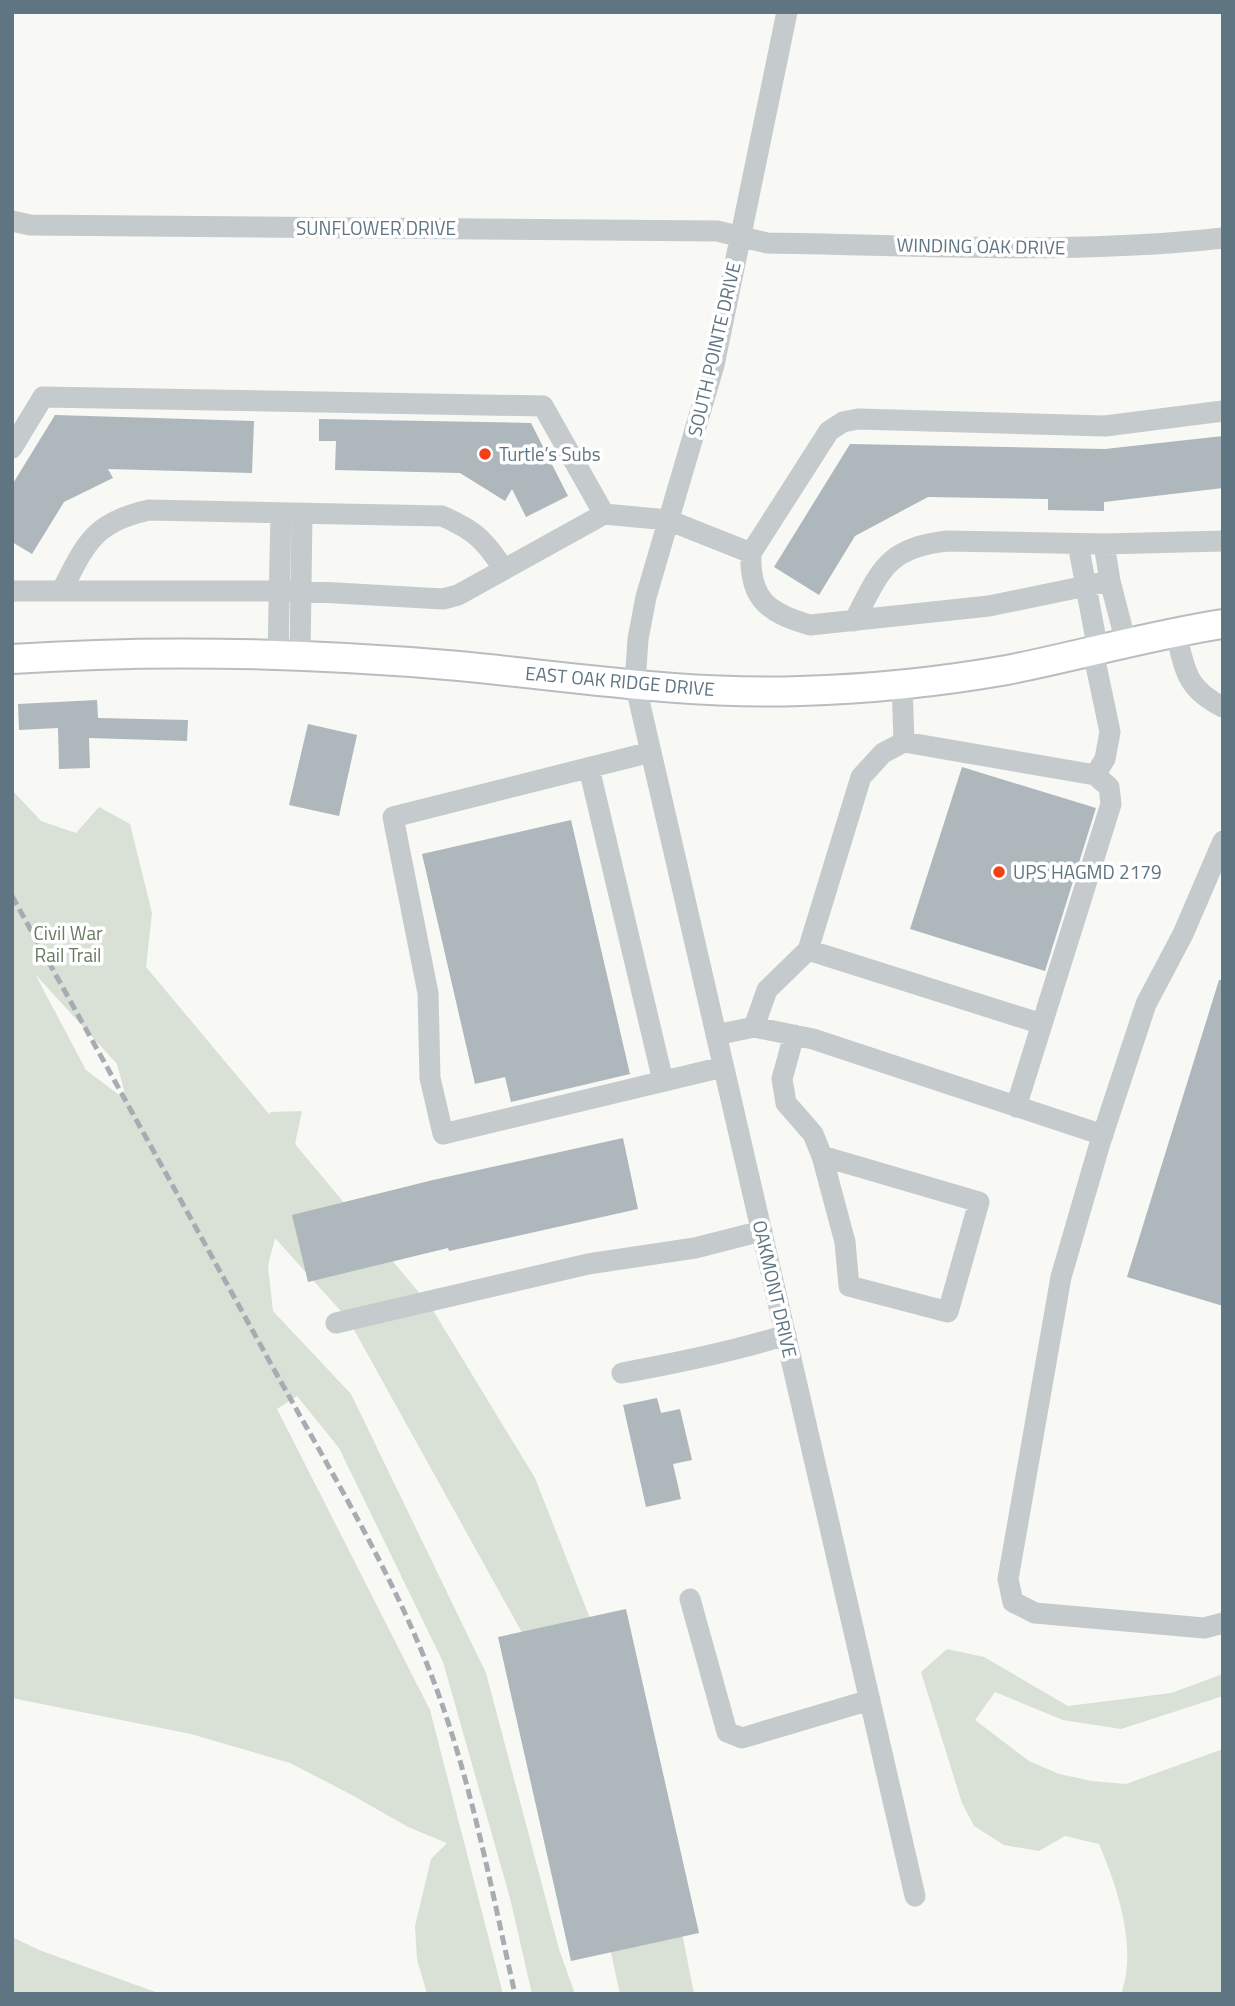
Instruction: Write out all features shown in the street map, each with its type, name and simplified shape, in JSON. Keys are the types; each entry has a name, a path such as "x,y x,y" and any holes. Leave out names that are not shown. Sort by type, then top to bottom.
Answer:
{"main road":[{"name":"EAST OAK RIDGE DRIVE","path":"12,659 118,655 289,655 748,691 799,691 902,684 1008,670 1223,624"}],"street":[{"name":"SOUTH POINTE DRIVE","path":"635,683 638,639 646,597 714,365 787,12"},
{"name":"SUNFLOWER DRIVE","path":"12,221 30,225 717,231 740,237"},
{"name":"WINDING OAK DRIVE","path":"740,237 767,243 1093,248 1154,246 1223,238"},
{"path":"12,448 43,397 543,405 604,514"},
{"path":"1110,581 989,606 810,625 793,620 768,605 757,594 750,575 751,553 829,431 843,422 858,419 1105,426 1223,411"},
{"path":"62,590 83,550 96,533 130,514 149,510 442,516 465,526 483,539 504,569"},
{"path":"289,655 279,591 292,513"},
{"path":"289,655 301,591 292,513"},
{"path":"12,591 301,591 443,599 458,595 604,514 668,520 751,553"},
{"path":"854,621 879,573 892,559 907,549 924,543 947,541 1104,544 1223,541"},
{"path":"1078,544 1111,732 1105,759 1095,775"},
{"path":"1104,544 1110,581 1126,643"},
{"path":"1175,633 1190,682 1204,698 1223,707"},
{"name":"OAKMONT DRIVE","path":"635,683 915,1896"},
{"path":"902,684 904,741"},
{"path":"754,1027 767,990 808,950 861,777 883,753 904,741 1095,775 1109,787 1111,804 1016,1107"},
{"path":"651,752 393,817 428,993 430,1078 435,1100 443,1134 723,1067"},
{"path":"589,768 663,1081"},
{"path":"1223,841 1183,934 1146,1004 1102,1135 1061,1277 1008,1579 1013,1602 1035,1613 1203,1628 1223,1623"},
{"path":"808,950 1042,1024"},
{"path":"716,1035 754,1027 813,1039 1102,1135"},
{"path":"794,1035 782,1079 786,1103 813,1134 822,1156 845,1242 849,1286 948,1312 979,1202 822,1156"},
{"path":"336,1323 588,1264 695,1248 762,1231"},
{"path":"622,1373 683,1363 786,1335"},
{"path":"690,1599 727,1732 742,1738 870,1700"}],"green space":[{"name":"Civil War Rail Trail","path":"12,790 41,821 76,833 99,807 130,824 152,913 146,967 269,1114 302,1111 295,1144 431,1307 535,1478 651,1774 694,1994 620,1994 555,1692 348,1319 275,1238 268,1266 273,1311 351,1394 486,1673 559,1949 575,1994 532,1994 510,1898 443,1662 339,1448 297,1396 277,1409 430,1710 503,1994 427,1994 417,1959 415,1926 431,1859 447,1843 408,1827 290,1763 191,1734 12,1698","holes":["35,974 117,1064 127,1101 86,1070"]},
{"path":"947,1649 984,1657 1068,1706 1171,1693 1223,1674 1223,1696 1121,1729 1063,1720 995,1692 975,1720 1029,1761 1059,1774 1092,1781 1126,1784 1223,1749 1223,1994 1121,1994 1126,1976 1126,1937 1118,1898 1099,1844 1065,1836 1039,1851 1004,1845 974,1826 962,1803 921,1672"},
{"path":"12,1937 39,1950 161,1994 12,1994"}],"building":[{"path":"55,415 254,421 252,473 108,469 113,478 64,502 32,554 12,542 12,485"},
{"path":"319,419 531,423 568,496 526,517 512,489 505,501 460,473 335,470 336,441 319,441"},
{"path":"1223,436 1223,488 1104,502 1104,511 1048,510 1048,499 928,497 855,536 819,595 774,567 850,444 1105,449"},
{"path":"97,700 98,718 188,720 187,741 89,738 90,768 59,769 58,728 19,730 18,704"},
{"path":"308,724 357,735 339,816 289,805"},
{"name":"UPS HAGMD 2179","path":"962,767 1096,808 1045,971 910,929"},
{"path":"571,820 630,1074 511,1102 505,1077 475,1084 422,854"},
{"path":"1219,980 1223,980 1223,1306 1127,1277"},
{"path":"623,1138 638,1209 449,1251 448,1248 308,1282 292,1215 433,1180"},
{"path":"657,1398 661,1413 680,1409 692,1460 673,1464 681,1499 646,1507 623,1405"},
{"path":"626,1609 699,1933 571,1961 498,1637"}],"railway":[{"path":"12,896 348,1502 405,1614 438,1693 465,1778 515,1994"}],"place":[{"name":"Turtle’s Subs","path":"485,454"},
{"name":"UPS HAGMD 2179","path":"999,872"}]}
